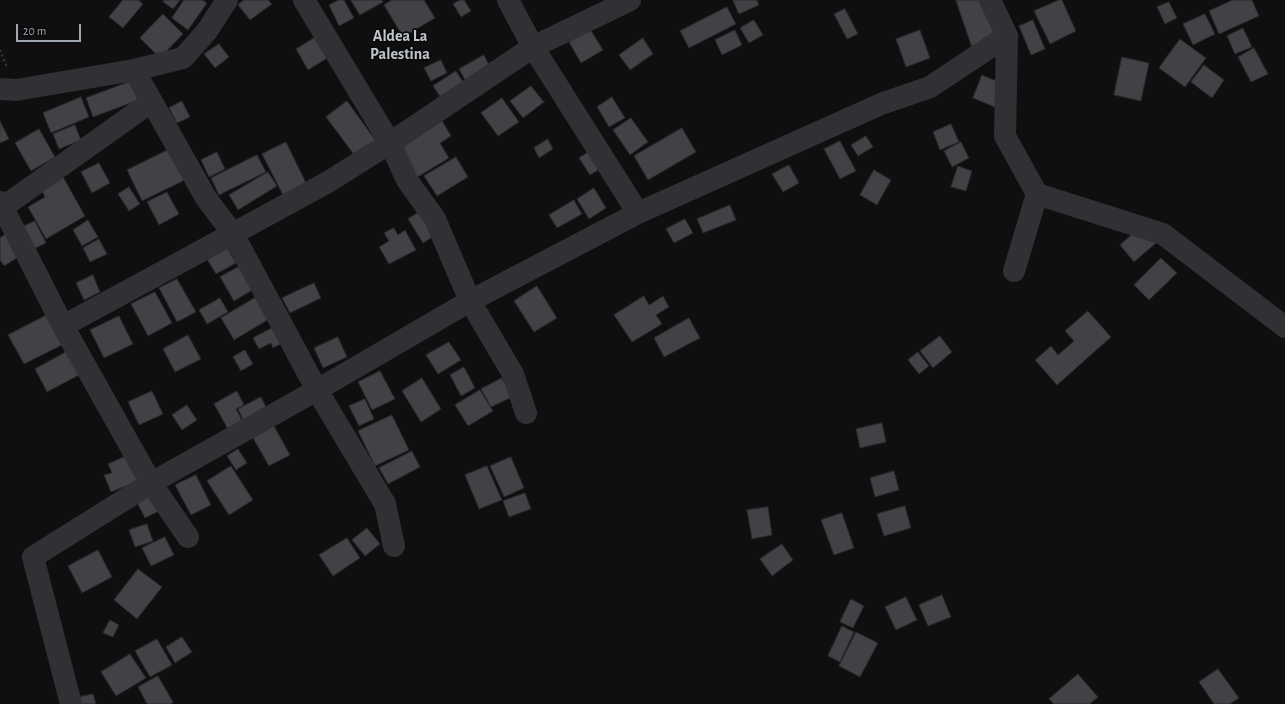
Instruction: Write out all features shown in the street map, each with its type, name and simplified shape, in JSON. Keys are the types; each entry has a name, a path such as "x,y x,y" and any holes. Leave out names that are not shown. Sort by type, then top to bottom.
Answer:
{"street":[{"path":"0,90 16,90 134,70 183,58 207,31 227,0"},
{"path":"304,0 390,143 407,180 435,219 470,301 512,374 526,413"},
{"path":"508,0 533,47 638,213"},
{"path":"63,326 328,182 390,143 533,47 630,0"},
{"path":"990,0 1006,36 1005,136 1038,194 1163,234 1285,327"},
{"path":"71,704 34,557 151,483 317,390 470,301 638,213 881,104 930,87 1006,36"},
{"path":"134,70 206,198 233,234 317,390 385,504 394,546"},
{"path":"151,102 1,204 63,326 151,483 188,537"},
{"path":"1014,271 1038,194"}],"building":[{"path":"123,0 138,0 143,4 123,28 109,17"},
{"path":"164,0 180,0 173,9 163,2"},
{"path":"184,0 202,0 207,3 188,30 172,18"},
{"path":"244,0 268,0 272,4 250,20 238,5"},
{"path":"339,0 344,0 354,18 339,26 329,5"},
{"path":"351,0 382,0 383,2 360,15"},
{"path":"392,0 424,0 435,18 403,37 384,5"},
{"path":"460,0 464,0 471,11 461,17 453,4"},
{"path":"733,0 757,0 759,5 739,14"},
{"path":"956,0 984,0 999,44 974,53"},
{"path":"1062,0 1076,31 1050,44 1034,11"},
{"path":"1233,0 1252,0 1259,16 1219,34 1209,11"},
{"path":"1169,2 1177,18 1165,24 1157,7"},
{"path":"727,7 736,24 689,48 680,31"},
{"path":"845,9 858,34 847,39 834,14"},
{"path":"163,14 183,34 160,58 140,38"},
{"path":"1205,14 1215,34 1193,45 1183,24"},
{"path":"754,20 763,35 749,43 740,28"},
{"path":"1033,20 1045,49 1031,55 1019,26"},
{"path":"1243,28 1252,47 1235,54 1227,36"},
{"path":"590,29 603,50 581,63 569,42"},
{"path":"735,30 742,45 722,55 715,40"},
{"path":"920,30 930,58 906,67 896,39"},
{"path":"316,37 329,57 308,70 296,49"},
{"path":"643,38 653,54 630,70 619,55"},
{"path":"1180,39 1206,58 1185,87 1159,68"},
{"path":"219,44 229,57 215,68 204,54"},
{"path":"1254,48 1268,74 1251,82 1238,57"},
{"path":"484,55 493,73 469,87 459,69"},
{"path":"1122,57 1149,63 1141,101 1114,95"},
{"path":"441,60 447,73 431,81 424,68"},
{"path":"1204,65 1224,80 1212,98 1191,82"},
{"path":"456,71 465,85 443,101 433,86"},
{"path":"982,75 1006,85 997,108 973,98"},
{"path":"134,80 141,99 93,117 86,98"},
{"path":"531,86 544,102 523,118 510,101"},
{"path":"81,97 89,117 51,133 43,113"},
{"path":"612,97 625,118 609,127 597,107"},
{"path":"502,98 519,122 498,136 481,113"},
{"path":"182,101 190,117 177,123 169,108"},
{"path":"347,101 376,141 355,156 326,117"},
{"path":"631,118 648,142 630,155 613,130"},
{"path":"441,119 451,136 440,143 449,158 416,178 397,146"},
{"path":"0,121 9,139 0,143"},
{"path":"951,124 959,142 940,150 933,132"},
{"path":"75,125 81,140 59,149 53,134"},
{"path":"682,128 696,152 648,180 634,156"},
{"path":"39,129 55,157 31,171 15,143"},
{"path":"866,136 873,147 858,156 851,145"},
{"path":"548,139 553,149 539,158 534,148"},
{"path":"840,141 856,171 840,179 824,149"},
{"path":"286,142 307,185 284,197 262,154"},
{"path":"961,142 969,158 952,167 944,151"},
{"path":"172,148 187,179 142,201 127,170"},
{"path":"595,148 606,165 590,175 579,158"},
{"path":"217,152 225,169 209,177 201,160"},
{"path":"257,155 266,172 219,195 211,178"},
{"path":"456,157 468,177 437,196 424,176"},
{"path":"99,163 110,183 92,193 81,172"},
{"path":"789,165 799,183 783,192 772,174"},
{"path":"958,166 972,171 966,191 951,187"},
{"path":"874,170 891,180 877,205 860,195"},
{"path":"268,172 277,186 238,210 229,195"},
{"path":"62,175 85,216 46,239 28,207 45,197 40,187"},
{"path":"129,187 140,204 129,211 118,194"},
{"path":"594,188 606,208 589,219 577,199"},
{"path":"167,192 179,214 159,225 147,202"},
{"path":"574,200 582,214 557,228 549,215"},
{"path":"730,205 736,220 703,233 697,219"},
{"path":"421,211 436,235 423,243 408,219"},
{"path":"685,219 693,233 674,243 666,229"},
{"path":"88,220 98,237 82,246 73,230"},
{"path":"35,221 46,243 34,249 22,227"},
{"path":"1142,226 1156,243 1134,262 1120,245"},
{"path":"394,228 398,235 405,230 416,250 389,264 379,247 389,241 384,233"},
{"path":"6,234 20,256 4,266 0,260 0,238"},
{"path":"99,239 107,254 90,262 83,248"},
{"path":"227,247 236,263 216,274 207,259"},
{"path":"1161,258 1177,273 1149,300 1134,285"},
{"path":"240,266 254,289 234,301 220,277"},
{"path":"93,275 100,292 84,300 76,283"},
{"path":"177,279 196,312 177,322 159,288"},
{"path":"314,283 321,298 290,313 282,298"},
{"path":"537,286 557,318 534,332 514,301"},
{"path":"155,292 172,323 148,336 131,304"},
{"path":"258,296 271,318 234,340 221,318"},
{"path":"644,296 649,305 663,296 669,307 656,315 662,324 632,342 614,315"},
{"path":"220,298 228,312 207,324 199,310"},
{"path":"1088,311 1111,337 1057,385 1035,360 1051,346 1058,355 1074,341 1065,331"},
{"path":"47,315 62,345 24,364 8,335"},
{"path":"119,316 133,344 104,358 90,330"},
{"path":"689,318 700,338 664,357 654,338"},
{"path":"282,323 290,339 273,348 271,343 259,349 253,338"},
{"path":"188,335 201,359 175,372 163,349"},
{"path":"940,336 952,352 933,368 920,351"},
{"path":"338,337 347,357 323,368 314,348"},
{"path":"449,342 461,360 438,374 426,355"},
{"path":"245,350 253,364 241,371 233,357"},
{"path":"68,351 81,374 47,392 35,369"},
{"path":"918,352 929,366 919,374 908,360"},
{"path":"464,367 475,388 461,396 450,375"},
{"path":"380,371 395,399 372,410 358,382"},
{"path":"422,378 441,409 421,422 402,391"},
{"path":"502,378 512,397 491,407 481,389"},
{"path":"480,390 493,411 468,426 455,405"},
{"path":"152,391 163,414 139,425 128,402"},
{"path":"237,391 244,405 236,409 244,424 229,431 214,404"},
{"path":"261,397 269,413 246,426 238,409"},
{"path":"365,399 374,419 359,426 349,406"},
{"path":"187,405 197,420 182,430 172,415"},
{"path":"392,415 409,450 375,466 358,431"},
{"path":"882,423 886,442 860,448 856,429"},
{"path":"274,426 290,455 269,466 253,438"},
{"path":"238,449 247,463 236,470 227,456"},
{"path":"412,451 420,467 388,484 379,468"},
{"path":"129,455 139,481 111,492 104,475 112,473 108,464"},
{"path":"511,457 524,488 504,497 490,466"},
{"path":"231,466 253,500 229,515 207,481"},
{"path":"487,466 502,500 479,509 465,475"},
{"path":"894,471 899,490 875,497 870,478"},
{"path":"196,475 211,505 191,515 175,485"},
{"path":"151,490 161,510 145,518 135,499"},
{"path":"525,493 531,509 509,517 503,501"},
{"path":"905,506 911,528 884,536 877,514"},
{"path":"768,507 772,535 752,539 747,510"},
{"path":"842,513 854,548 834,555 821,520"},
{"path":"147,524 153,541 135,547 129,530"},
{"path":"367,528 380,544 365,556 352,540"},
{"path":"165,537 174,555 151,566 142,548"},
{"path":"347,538 360,558 333,576 319,555"},
{"path":"782,544 793,560 772,576 760,559"},
{"path":"98,550 112,577 82,593 68,566"},
{"path":"138,569 162,587 137,619 114,600"},
{"path":"942,595 951,617 928,626 919,605"},
{"path":"906,597 917,620 896,630 885,607"},
{"path":"851,599 864,606 853,628 840,622"},
{"path":"110,620 119,625 113,637 103,633"},
{"path":"842,626 854,632 840,662 828,656"},
{"path":"856,632 878,643 860,677 839,666"},
{"path":"182,637 192,652 175,663 166,647"},
{"path":"157,639 172,665 150,677 135,651"},
{"path":"130,654 146,678 116,696 101,672"},
{"path":"1218,669 1239,698 1230,704 1214,704 1199,682"},
{"path":"1078,674 1098,697 1090,704 1054,704 1049,699"},
{"path":"158,676 173,702 171,704 147,704 138,687"},
{"path":"93,694 96,704 76,704 75,698"}],"district":[{"name":"Aldea La Palestina","path":"400,45"}]}
